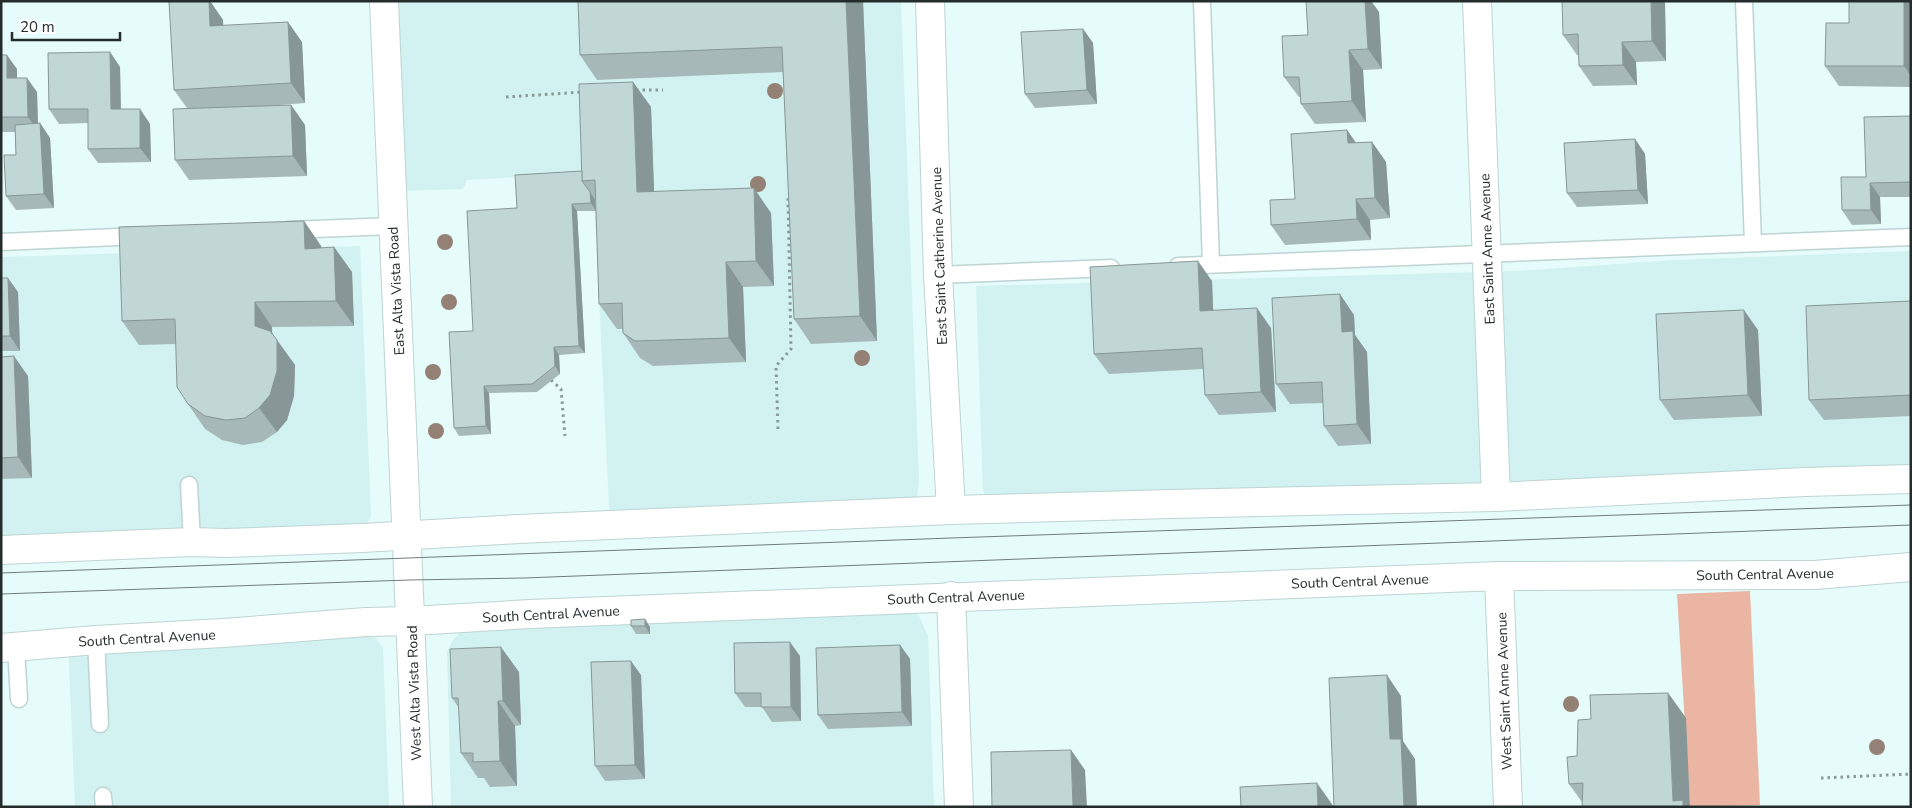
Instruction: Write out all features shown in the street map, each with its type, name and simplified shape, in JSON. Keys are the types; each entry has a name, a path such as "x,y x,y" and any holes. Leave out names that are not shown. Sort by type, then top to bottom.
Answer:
{"main road":[{"name":"East Alta Vista Road","path":"384,1 392,166 392,226 409,580"},
{"name":"East Saint Catherine Avenue","path":"930,1 938,275 951,510"},
{"name":"East Saint Anne Avenue","path":"1477,1 1496,497"},
{"path":"1,550 407,536 518,529 951,510 1496,497 1805,482 1911,479"},
{"name":"South Central Avenue","path":"8,648 96,640 366,622 951,596 1499,576 1815,575 1911,567"},
{"name":"West Saint Anne Avenue","path":"1499,576 1508,807"},
{"name":"West Alta Vista Road","path":"409,580 418,807"},
{"path":"951,596 959,807"}],"lane":[{"path":"1202,1 1211,264"},
{"path":"1744,1 1753,243"},
{"path":"275,231 392,226"},
{"path":"1,242 158,235"},
{"path":"1162,266 1911,237"},
{"path":"938,275 1123,268"},
{"path":"189,485 192,542"},
{"path":"96,640 100,724"},
{"path":"8,648 19,699"}],"path":[{"path":"633,90 663,90"},
{"path":"506,97 586,92"},
{"path":"778,429 776,366 792,349 788,197"},
{"path":"551,380 562,389 566,436"},
{"path":"1820,778 1911,774"}],"shaded area":[{"path":"392,1 901,1 919,480 917,497 901,513 610,528 593,173 467,180 463,189 398,191"},
{"path":"360,246 371,516 364,530 1,548 1,257"},
{"path":"1911,251 1911,476 992,503 983,491 976,286 1517,271 1676,260"},
{"path":"1750,591 1760,805 1690,807 1677,594"},
{"path":"904,608 919,616 928,636 934,807 451,807 447,652 453,640 464,628"},
{"path":"365,633 376,638 383,648 389,807 75,807 68,640"}],"building":[{"path":"209,1 210,26 288,22 291,83 174,90 169,2"},
{"path":"578,1 846,1 860,316 794,319 782,47 580,55"},
{"path":"1306,1 1365,1 1368,49 1349,50 1352,101 1301,104 1299,77 1284,77 1282,36 1308,35"},
{"path":"1562,1 1651,1 1652,41 1622,42 1623,65 1579,66 1578,34 1563,35"},
{"path":"1849,1 1904,1 1904,66 1825,66 1826,23 1849,23"},
{"path":"1083,29 1087,90 1025,94 1021,32"},
{"path":"110,52 111,109 140,109 140,148 88,149 88,109 49,109 48,53"},
{"path":"1,55 7,55 7,78 27,78 28,117 1,117"},
{"path":"633,82 637,192 754,188 756,261 726,262 729,338 635,341 623,333 622,303 599,304 595,180 582,181 579,84"},
{"path":"291,105 293,156 175,160 173,109"},
{"path":"1911,116 1911,182 1870,183 1871,210 1842,210 1841,177 1866,177 1864,117"},
{"path":"40,123 44,194 6,196 4,155 16,155 15,125"},
{"path":"1347,130 1348,143 1372,142 1375,198 1356,199 1357,219 1271,225 1270,200 1295,199 1291,134"},
{"path":"1635,139 1638,190 1567,193 1564,143"},
{"path":"582,171 582,181 590,192 591,203 572,204 579,346 554,347 555,366 532,384 484,386 486,426 454,428 449,332 473,331 467,211 517,208 515,175"},
{"path":"304,221 305,249 334,247 336,301 255,302 255,326 270,331 277,340 277,371 270,395 259,408 245,418 226,420 205,416 188,404 177,387 175,319 122,321 119,227"},
{"path":"1198,261 1200,311 1257,308 1261,392 1205,395 1202,348 1094,354 1090,267"},
{"path":"1,278 8,278 10,336 1,336"},
{"path":"1340,294 1342,332 1353,331 1357,424 1324,426 1322,382 1276,384 1272,298"},
{"path":"1911,301 1911,395 1809,400 1806,306"},
{"path":"1744,310 1748,395 1660,400 1656,314"},
{"path":"14,356 18,457 1,458 1,357"},
{"path":"645,619 645,626 631,626 631,620"},
{"path":"790,642 791,707 761,707 761,693 735,693 734,643"},
{"path":"900,645 902,712 818,715 816,648"},
{"path":"501,647 503,701 498,701 500,761 473,762 473,753 461,753 458,698 452,698 450,649"},
{"path":"631,661 635,765 595,766 591,662"},
{"path":"1387,675 1390,739 1401,739 1404,807 1334,807 1329,678"},
{"path":"1668,693 1673,801 1683,800 1683,807 1582,807 1583,783 1569,784 1567,757 1577,756 1578,720 1591,719 1590,695"},
{"path":"1071,750 1073,807 992,807 991,752"},
{"path":"1317,783 1318,807 1241,807 1240,787"}],"tram line":[{"path":"1,573 1911,505"},
{"path":"1,594 409,580 524,578 1911,525"}]}
